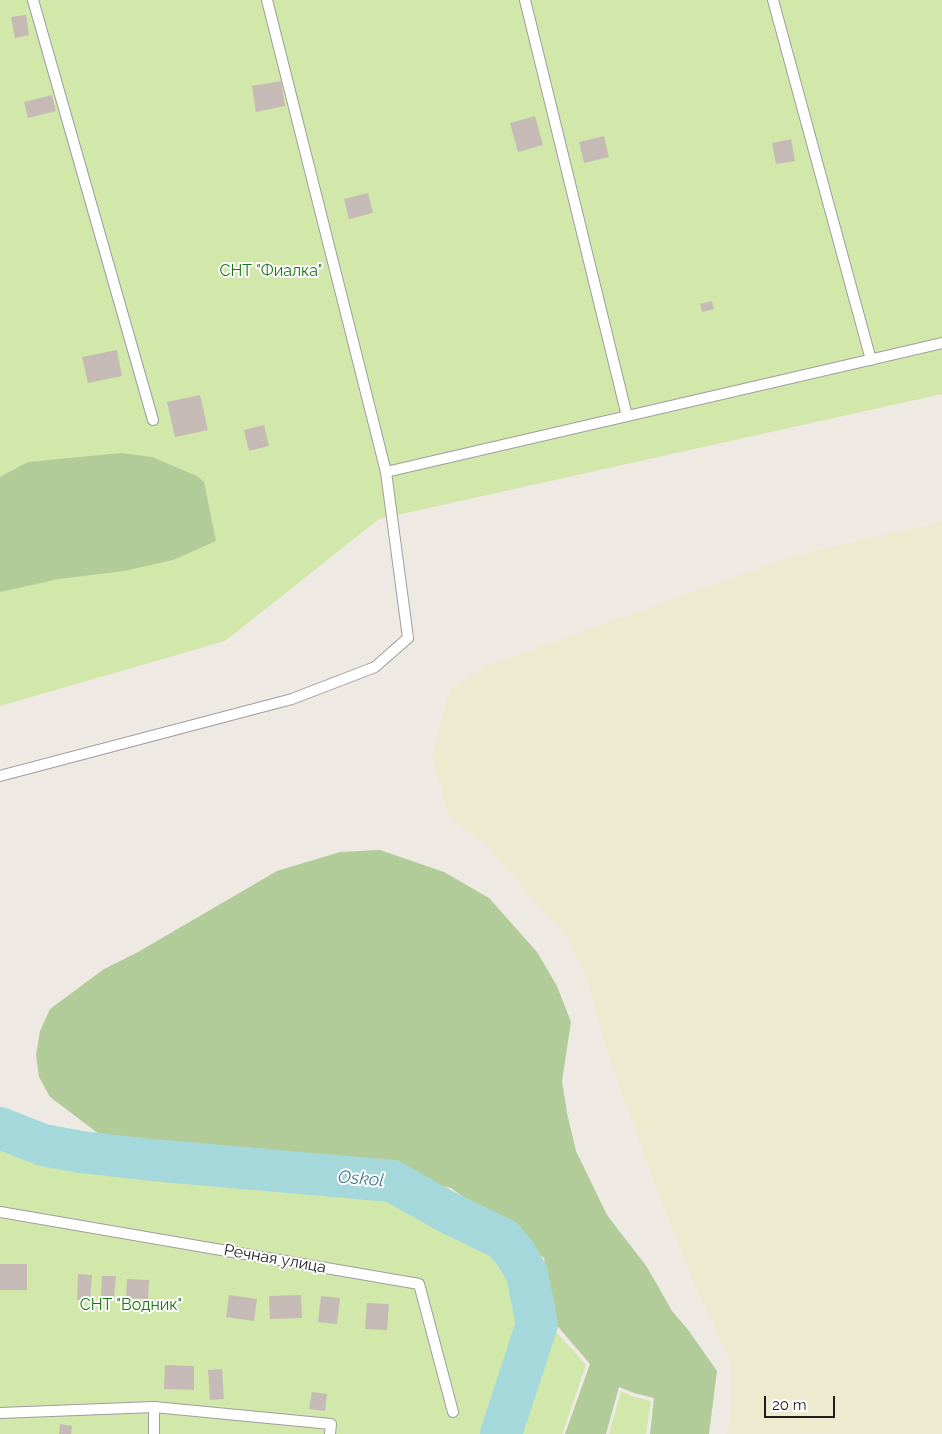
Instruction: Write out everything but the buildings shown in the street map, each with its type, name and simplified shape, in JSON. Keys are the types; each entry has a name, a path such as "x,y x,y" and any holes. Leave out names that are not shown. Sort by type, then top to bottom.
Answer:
{"lane":[{"path":"33,0 153,420"},
{"path":"0,776 292,699 375,666 408,638 386,472 267,0"},
{"path":"526,0 627,416"},
{"path":"773,0 871,360"},
{"path":"386,472 942,343"},
{"name":"Речная улица","path":"0,1212 420,1284 453,1412"},
{"path":"0,1413 154,1407 331,1424 330,1434"},
{"path":"154,1407 154,1434"}],"shaded area":[{"path":"942,522 942,1434 727,1434 731,1416 731,1362 693,1281 647,1163 609,1057 587,978 568,939 485,844 449,817 432,756 450,690 484,667 796,555"}],"green space":[{"name":"СНТ \"Фиалка\"","path":"0,0 942,0 942,394 379,519 225,641 0,706"},
{"path":"121,453 152,457 197,476 204,482 216,541 173,560 124,571 59,579 0,592 0,477 28,462"},
{"path":"380,850 444,872 489,898 537,952 557,986 571,1022 562,1081 576,1151 607,1215 647,1267 672,1311 689,1331 717,1371 709,1434 650,1434 654,1398 619,1387 606,1434 565,1434 590,1364 554,1322 544,1258 451,1188 370,1169 266,1149 226,1146 161,1155 111,1143 50,1097 39,1077 36,1055 40,1031 50,1009 104,969 138,952 277,871 340,852"},
{"name":"СНТ \"Водник\"","path":"0,1142 38,1161 68,1168 386,1201 445,1224 494,1247 511,1270 518,1300 519,1324 517,1340 488,1434 0,1434"},
{"path":"551,1326 586,1365 562,1434 513,1434"},
{"path":"621,1391 634,1397 651,1401 646,1434 609,1434"}],"waterway":[{"name":"Oskol","path":"0,1128 43,1145 81,1152 392,1181 447,1212 503,1239 515,1253 527,1274 537,1324 501,1434"}]}
